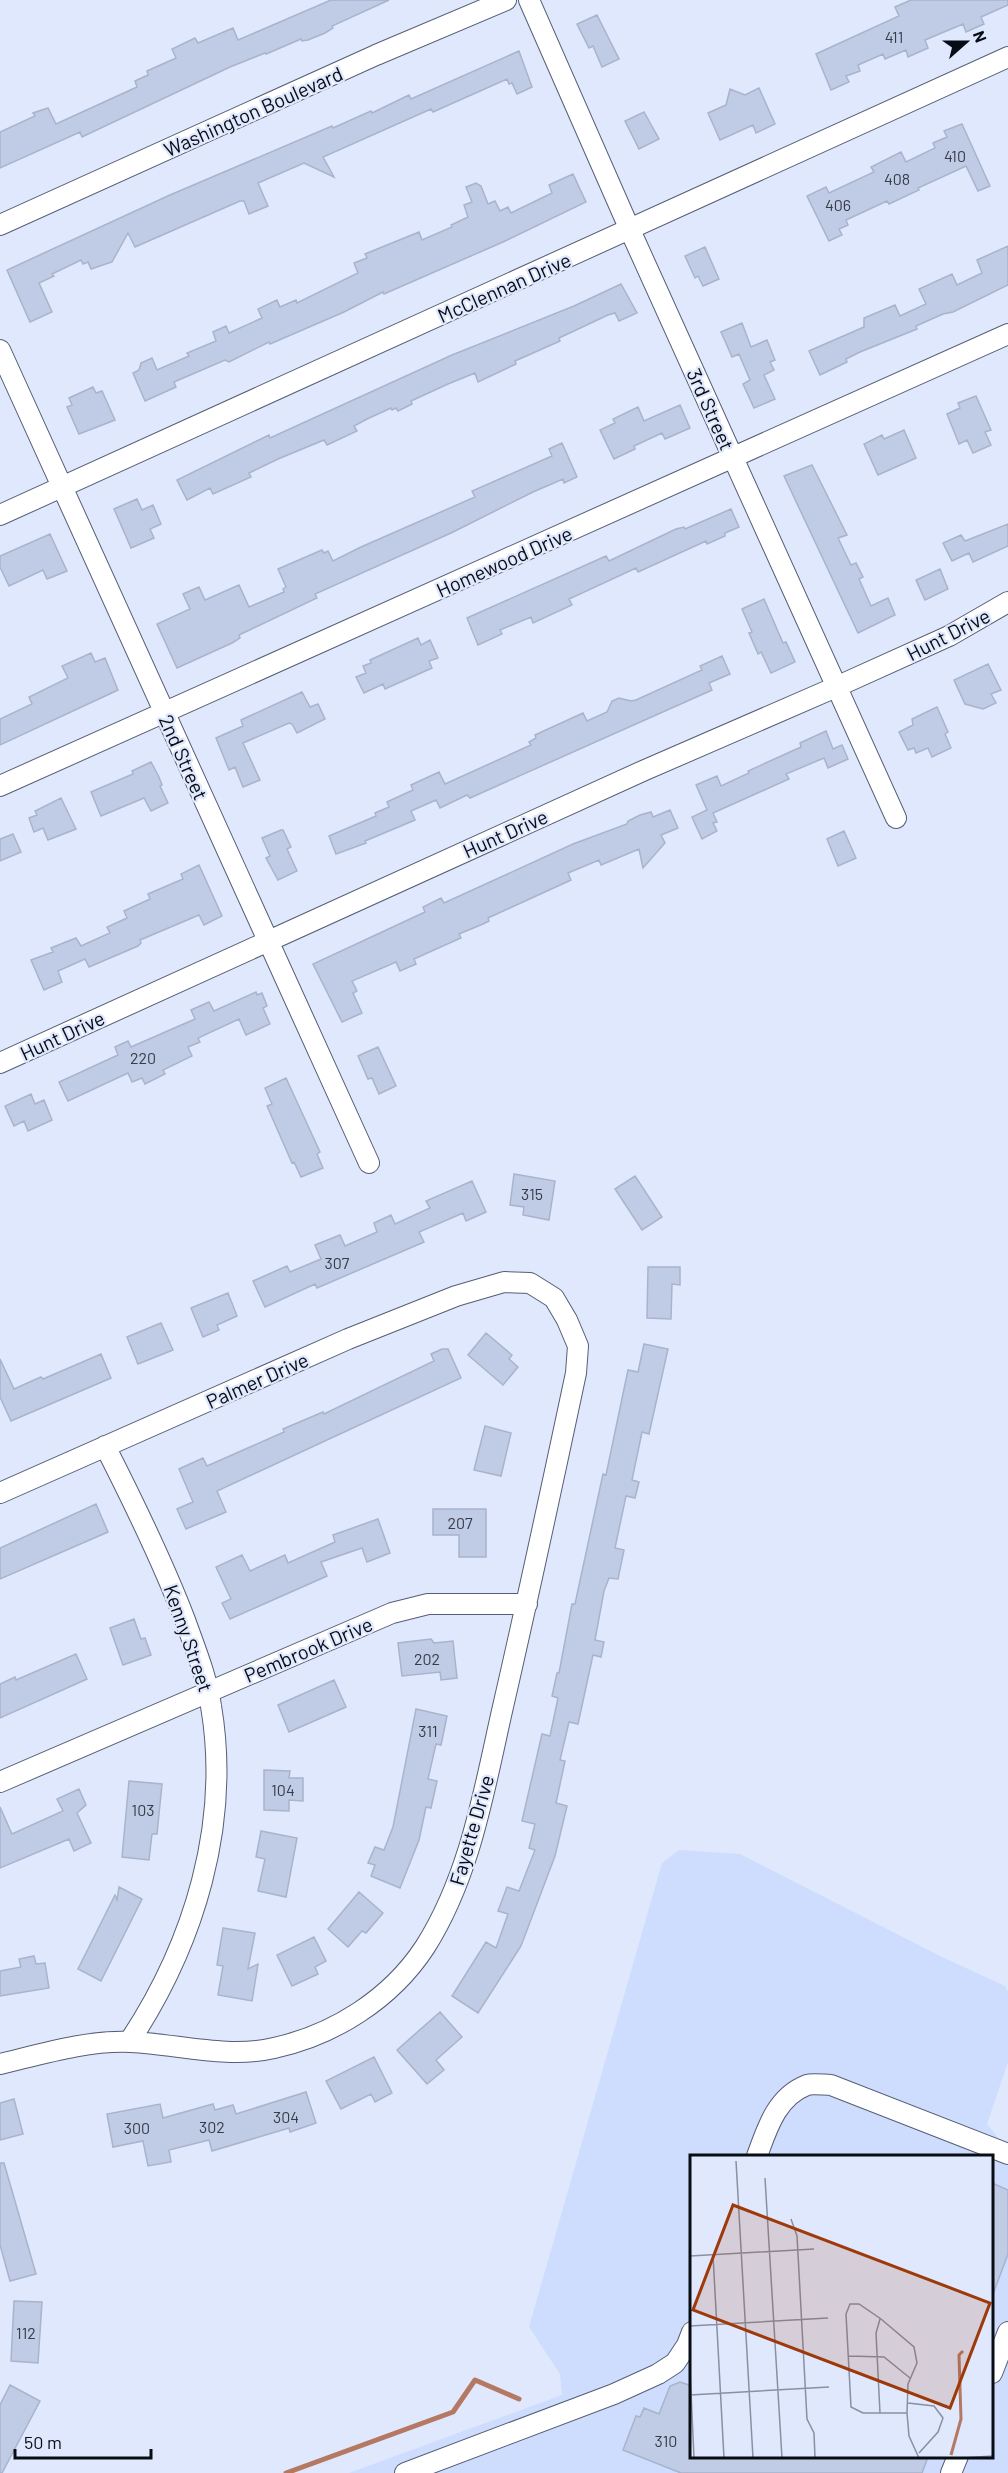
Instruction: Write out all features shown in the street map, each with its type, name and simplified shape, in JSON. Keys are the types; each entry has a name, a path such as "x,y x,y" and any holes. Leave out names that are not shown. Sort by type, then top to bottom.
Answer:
{"street":[{"name":"Washington Boulevard","path":"0,225 376,55 506,0"},
{"name":"3rd Street","path":"529,0 630,230 896,818"},
{"name":"McClennan Drive","path":"0,515 1008,57"},
{"name":"Homewood Drive","path":"0,786 734,459 1008,334"},
{"name":"2nd Street","path":"0,351 369,1163"},
{"name":"Hunt Drive","path":"0,1063 645,770 949,636 1008,602"},
{"name":"Palmer Drive","path":"0,1493 348,1339 456,1296 504,1281 519,1282"},
{"name":"Fayette Drive","path":"0,2064 67,2048 129,2042 227,2051 274,2048 335,2027 358,2014 400,1977 424,1948 451,1899 474,1832 527,1604 576,1373 578,1346 554,1298 530,1283 519,1282"},
{"name":"Kenny Street","path":"105,1446 169,1578 198,1654 208,1692 216,1754 215,1808 199,1897 172,1966 152,2007 129,2042"},
{"name":"Pembrook Drive","path":"0,1782 392,1613 428,1604 527,1604"},
{"path":"758,2155 772,2115 788,2098 808,2084 831,2085 1008,2154"},
{"path":"993,2370 1008,2332"},
{"path":"405,2473 614,2394 658,2374 675,2363 690,2337"},
{"path":"951,2473 958,2458"}],"shaded area":[{"path":"679,1850 740,1854 942,1957 1005,1986 1008,1992 1008,2062 987,2124 999,2139 1008,2141 1008,2473 349,2473 562,2395 560,2374 529,2327 662,1863"}],"building":[{"path":"331,0 389,0 332,26 333,28 325,33 308,40 302,41 301,39 230,67 82,137 80,132 0,168 0,132 35,116 33,113 48,108 56,124 137,87 135,81 148,75 147,71 176,58 172,49 195,38 198,43 233,28 238,40"},
{"path":"911,0 1008,0 1008,5 981,17 984,24 966,32 963,24 925,40 928,48 908,57 906,50 885,59 883,54 858,65 860,71 846,76 849,82 831,90 816,54 899,16 895,7"},
{"path":"597,15 619,59 602,67 593,46 589,48 577,24"},
{"path":"519,51 532,87 517,94 512,83 509,84 507,79 433,112 431,109 323,157 334,177 304,163 258,183 268,206 249,214 244,201 240,201 135,247 128,233 112,262 91,269 88,262 83,264 81,260 39,283 52,312 30,322 7,270 170,195 332,126 333,128 371,111 372,113 409,95 411,99"},
{"path":"759,88 775,124 756,133 753,125 720,140 708,113 726,105 730,89 745,95"},
{"path":"644,112 659,139 639,149 625,121"},
{"path":"962,124 990,186 978,191 966,166 889,204 887,201 846,220 848,225 839,229 842,235 829,241 807,196 826,187 829,193 874,172 871,167 901,152 906,162 935,148 933,143 947,137 944,131"},
{"path":"573,174 586,202 503,242 384,294 383,292 344,312 270,344 269,342 229,362 225,360 174,382 176,387 145,401 133,373 139,370 141,363 152,358 157,370 189,356 187,353 216,341 213,332 226,326 229,333 262,318 258,309 277,300 280,307 296,300 297,303 358,273 354,263 367,258 365,254 419,232 422,240 452,227 451,225 468,217 464,205 472,202 466,187 476,183 481,186 488,204 495,201 500,211 508,207 511,213 552,193 549,185"},
{"path":"1008,246 1008,285 953,312 916,326 917,329 860,352 846,359 847,362 820,375 809,351 864,327 864,318 895,305 900,316 926,304 919,289 952,274 957,285 982,273 977,260"},
{"path":"705,247 719,279 703,286 698,276 695,278 685,256"},
{"path":"621,284 637,313 619,321 615,313 608,315 559,338 560,341 515,361 516,364 478,382 475,373 411,401 412,404 398,411 396,408 392,410 391,408 354,426 357,431 327,445 324,440 278,459 249,473 251,477 213,494 210,488 187,500 177,480 269,435 270,438 452,355 574,306"},
{"path":"742,323 751,347 767,340 775,360 770,362 774,370 764,375 775,399 754,408 743,384 750,380 739,354 732,357 721,332"},
{"path":"93,387 96,393 102,391 115,420 79,434 67,407 72,405 69,398"},
{"path":"976,396 991,430 985,432 991,445 973,453 967,440 959,444 947,414 960,408 958,403"},
{"path":"680,405 690,428 665,439 662,433 634,446 635,449 614,459 600,430 615,423 613,419 638,407 644,421"},
{"path":"904,430 916,458 878,475 864,444 882,435 884,439"},
{"path":"562,443 577,477 564,483 563,479 533,492 451,533 315,594 317,598 239,635 240,638 232,643 177,668 157,624 190,609 183,594 199,587 205,600 239,585 249,607 284,592 283,589 286,587 278,569 322,550 324,553 328,551 333,561 475,497 472,491 552,456 549,449"},
{"path":"812,465 847,535 838,538 851,565 856,563 863,577 859,579 871,606 888,598 895,615 858,633 784,476"},
{"path":"137,499 142,510 153,505 161,524 150,529 154,538 131,548 114,509"},
{"path":"731,509 739,527 725,533 725,536 707,544 706,541 638,572 636,568 569,599 572,605 533,623 531,617 500,630 502,634 478,645 467,618 606,556 609,561 676,529 684,527 685,529"},
{"path":"1008,524 1008,546 973,562 969,553 952,561 943,543 961,535 965,541"},
{"path":"50,534 67,571 47,579 43,570 9,586 0,567 0,556"},
{"path":"940,569 948,589 925,600 916,580"},
{"path":"764,599 783,643 786,642 795,662 771,673 761,652 758,654 742,609"},
{"path":"418,638 421,645 430,640 438,658 429,661 432,668 385,689 383,684 364,693 356,677 366,673 363,666 371,663 370,660"},
{"path":"91,653 95,662 105,658 118,690 0,745 0,719 32,704 29,697 68,678 62,666"},
{"path":"722,656 730,674 709,683 712,690 470,798 467,795 440,808 436,800 411,811 415,820 336,854 329,836 376,816 375,813 389,807 387,802 413,790 411,785 439,772 445,784 531,745 529,742 536,738 535,735 583,713 587,721 607,712 612,701 619,698 636,700 702,670 700,666"},
{"path":"988,664 1001,690 991,694 996,703 983,709 965,704 954,680"},
{"path":"302,692 310,707 318,704 325,719 297,733 289,723 243,743 260,780 243,787 235,767 229,770 216,738 243,726 241,720"},
{"path":"937,707 948,732 945,734 951,748 932,757 928,748 916,753 914,748 908,750 899,732 913,725 912,719"},
{"path":"826,731 833,749 842,745 848,759 828,768 824,758 786,774 789,779 713,813 717,822 713,823 717,831 702,839 692,817 707,810 696,785 717,776 721,786 801,747 800,743"},
{"path":"151,762 168,803 151,811 144,798 101,816 91,792 133,774 132,771"},
{"path":"61,798 76,829 48,840 43,828 34,832 29,818 37,815 35,811"},
{"path":"670,810 678,828 661,835 665,843 643,868 639,849 601,865 599,860 568,873 571,880 488,918 489,921 459,934 461,938 414,959 416,964 400,971 396,962 352,981 357,991 353,993 362,1013 342,1022 313,964 425,912 423,907 441,898 444,903 573,844 627,824 628,821 640,815 651,812 653,817"},
{"path":"281,830 291,847 287,849 297,871 278,880 266,858 270,856 262,838"},
{"path":"844,831 856,858 838,866 827,839"},
{"path":"13,834 21,852 0,861 0,839"},
{"path":"199,865 222,916 204,925 199,915 140,940 141,943 138,946 89,967 85,959 58,971 62,982 44,990 31,960 53,952 51,948 76,938 81,946 110,933 107,927 127,918 124,911 150,899 148,894 183,879 181,874"},
{"path":"256,992 257,995 262,993 267,1006 263,1008 270,1024 246,1035 239,1019 198,1038 200,1042 188,1047 192,1056 163,1070 165,1074 145,1084 142,1078 132,1082 128,1073 68,1101 59,1082 118,1055 115,1047 128,1041 131,1047 195,1019 191,1010 209,1002 214,1011"},
{"path":"378,1047 396,1086 379,1094 372,1078 368,1079 358,1056"},
{"path":"286,1078 320,1152 317,1154 323,1168 301,1177 294,1162 292,1163 267,1106 272,1104 265,1088"},
{"path":"31,1094 35,1104 44,1100 52,1120 28,1131 24,1121 14,1126 5,1106"},
{"path":"514,1174 555,1181 549,1220 523,1215 524,1207 510,1205"},
{"path":"635,1176 662,1217 642,1230 615,1189"},
{"path":"472,1181 486,1212 466,1221 463,1213 419,1232 424,1242 317,1288 315,1284 265,1307 253,1281 287,1266 290,1272 321,1259 315,1245 340,1235 345,1246 377,1232 374,1223 391,1215 395,1224 430,1208 426,1201"},
{"path":"648,1267 680,1267 680,1285 672,1284 671,1319 647,1318"},
{"path":"228,1293 237,1316 217,1325 219,1330 203,1337 191,1308"},
{"path":"161,1323 173,1350 138,1364 127,1337"},
{"path":"486,1333 512,1355 509,1359 518,1367 503,1385 468,1355"},
{"path":"644,1344 668,1349 649,1434 642,1432 632,1480 639,1482 635,1498 626,1496 615,1548 624,1550 618,1579 609,1578 604,1591 595,1640 604,1642 601,1657 593,1655 578,1724 569,1722 560,1760 565,1761 556,1803 567,1806 555,1856 521,1946 478,2013 452,1996 486,1942 496,1948 508,1914 498,1911 507,1887 519,1891 535,1850 529,1848 535,1824 522,1821 542,1734 550,1736 558,1698 552,1696 557,1673 559,1673 572,1604 575,1604 603,1474 606,1475 628,1370 638,1372"},
{"path":"448,1349 461,1378 217,1491 226,1512 186,1529 177,1509 193,1502 179,1469 203,1458 207,1466 284,1432 283,1429 323,1412 324,1414 434,1361 431,1354"},
{"path":"101,1354 111,1378 11,1421 0,1397 0,1359 14,1389"},
{"path":"485,1426 511,1433 501,1476 474,1470"},
{"path":"96,1504 108,1532 0,1579 0,1548"},
{"path":"433,1509 486,1509 486,1557 459,1557 459,1535 433,1535"},
{"path":"378,1519 390,1553 367,1562 362,1548 321,1562 327,1576 230,1619 222,1603 231,1599 216,1567 242,1555 250,1571 285,1555 288,1563 335,1542 333,1535"},
{"path":"134,1619 141,1639 145,1638 151,1655 123,1665 110,1628"},
{"path":"431,1639 434,1643 453,1641 457,1678 441,1680 440,1672 402,1676 398,1643"},
{"path":"76,1654 87,1679 0,1718 0,1684 15,1677 16,1680"},
{"path":"334,1680 346,1707 289,1732 278,1705"},
{"path":"416,1709 447,1716 441,1745 436,1744 428,1779 437,1781 431,1808 426,1807 419,1840 400,1888 371,1876 375,1865 368,1863 375,1847 384,1850 393,1827"},
{"path":"264,1770 290,1771 289,1778 303,1778 303,1801 289,1800 289,1811 264,1810"},
{"path":"129,1781 162,1784 157,1834 152,1834 149,1860 122,1857"},
{"path":"79,1789 86,1805 77,1813 91,1843 74,1851 69,1839 0,1868 0,1807 12,1834 63,1811 57,1799"},
{"path":"261,1831 297,1838 286,1897 258,1891 265,1859 256,1857"},
{"path":"119,1887 142,1899 101,1981 78,1969 115,1895 117,1900"},
{"path":"359,1892 383,1913 366,1933 362,1931 348,1947 328,1929"},
{"path":"223,1928 255,1933 248,1969 258,1964 252,2001 218,1995 223,1966 217,1965"},
{"path":"314,1937 326,1961 315,1967 318,1974 292,1986 277,1955"},
{"path":"34,1956 36,1964 45,1963 49,1988 0,1996 0,1971 21,1967 19,1959"},
{"path":"440,2012 462,2037 436,2060 444,2070 427,2084 397,2050"},
{"path":"374,2057 392,2093 375,2102 371,2094 341,2109 326,2081"},
{"path":"306,2092 316,2123 290,2132 289,2128 212,2151 209,2140 169,2150 171,2162 148,2166 143,2141 113,2147 107,2114 160,2104 163,2118 213,2104 215,2110 233,2105 236,2114"},
{"path":"14,2099 23,2134 0,2140 0,2103"},
{"path":"0,2163 4,2163 36,2274 10,2281 0,2245"},
{"path":"993,2183 1008,2190 1008,2254 993,2294"},
{"path":"14,2301 42,2302 38,2363 11,2361"},
{"path":"680,2382 690,2385 690,2458 928,2458 922,2473 681,2473 623,2450 636,2416 640,2417 644,2408 659,2414 670,2386"},
{"path":"10,2385 40,2401 0,2473 0,2405"}],"waterway":[{"path":"286,2473 453,2412 475,2380 519,2399"}]}
